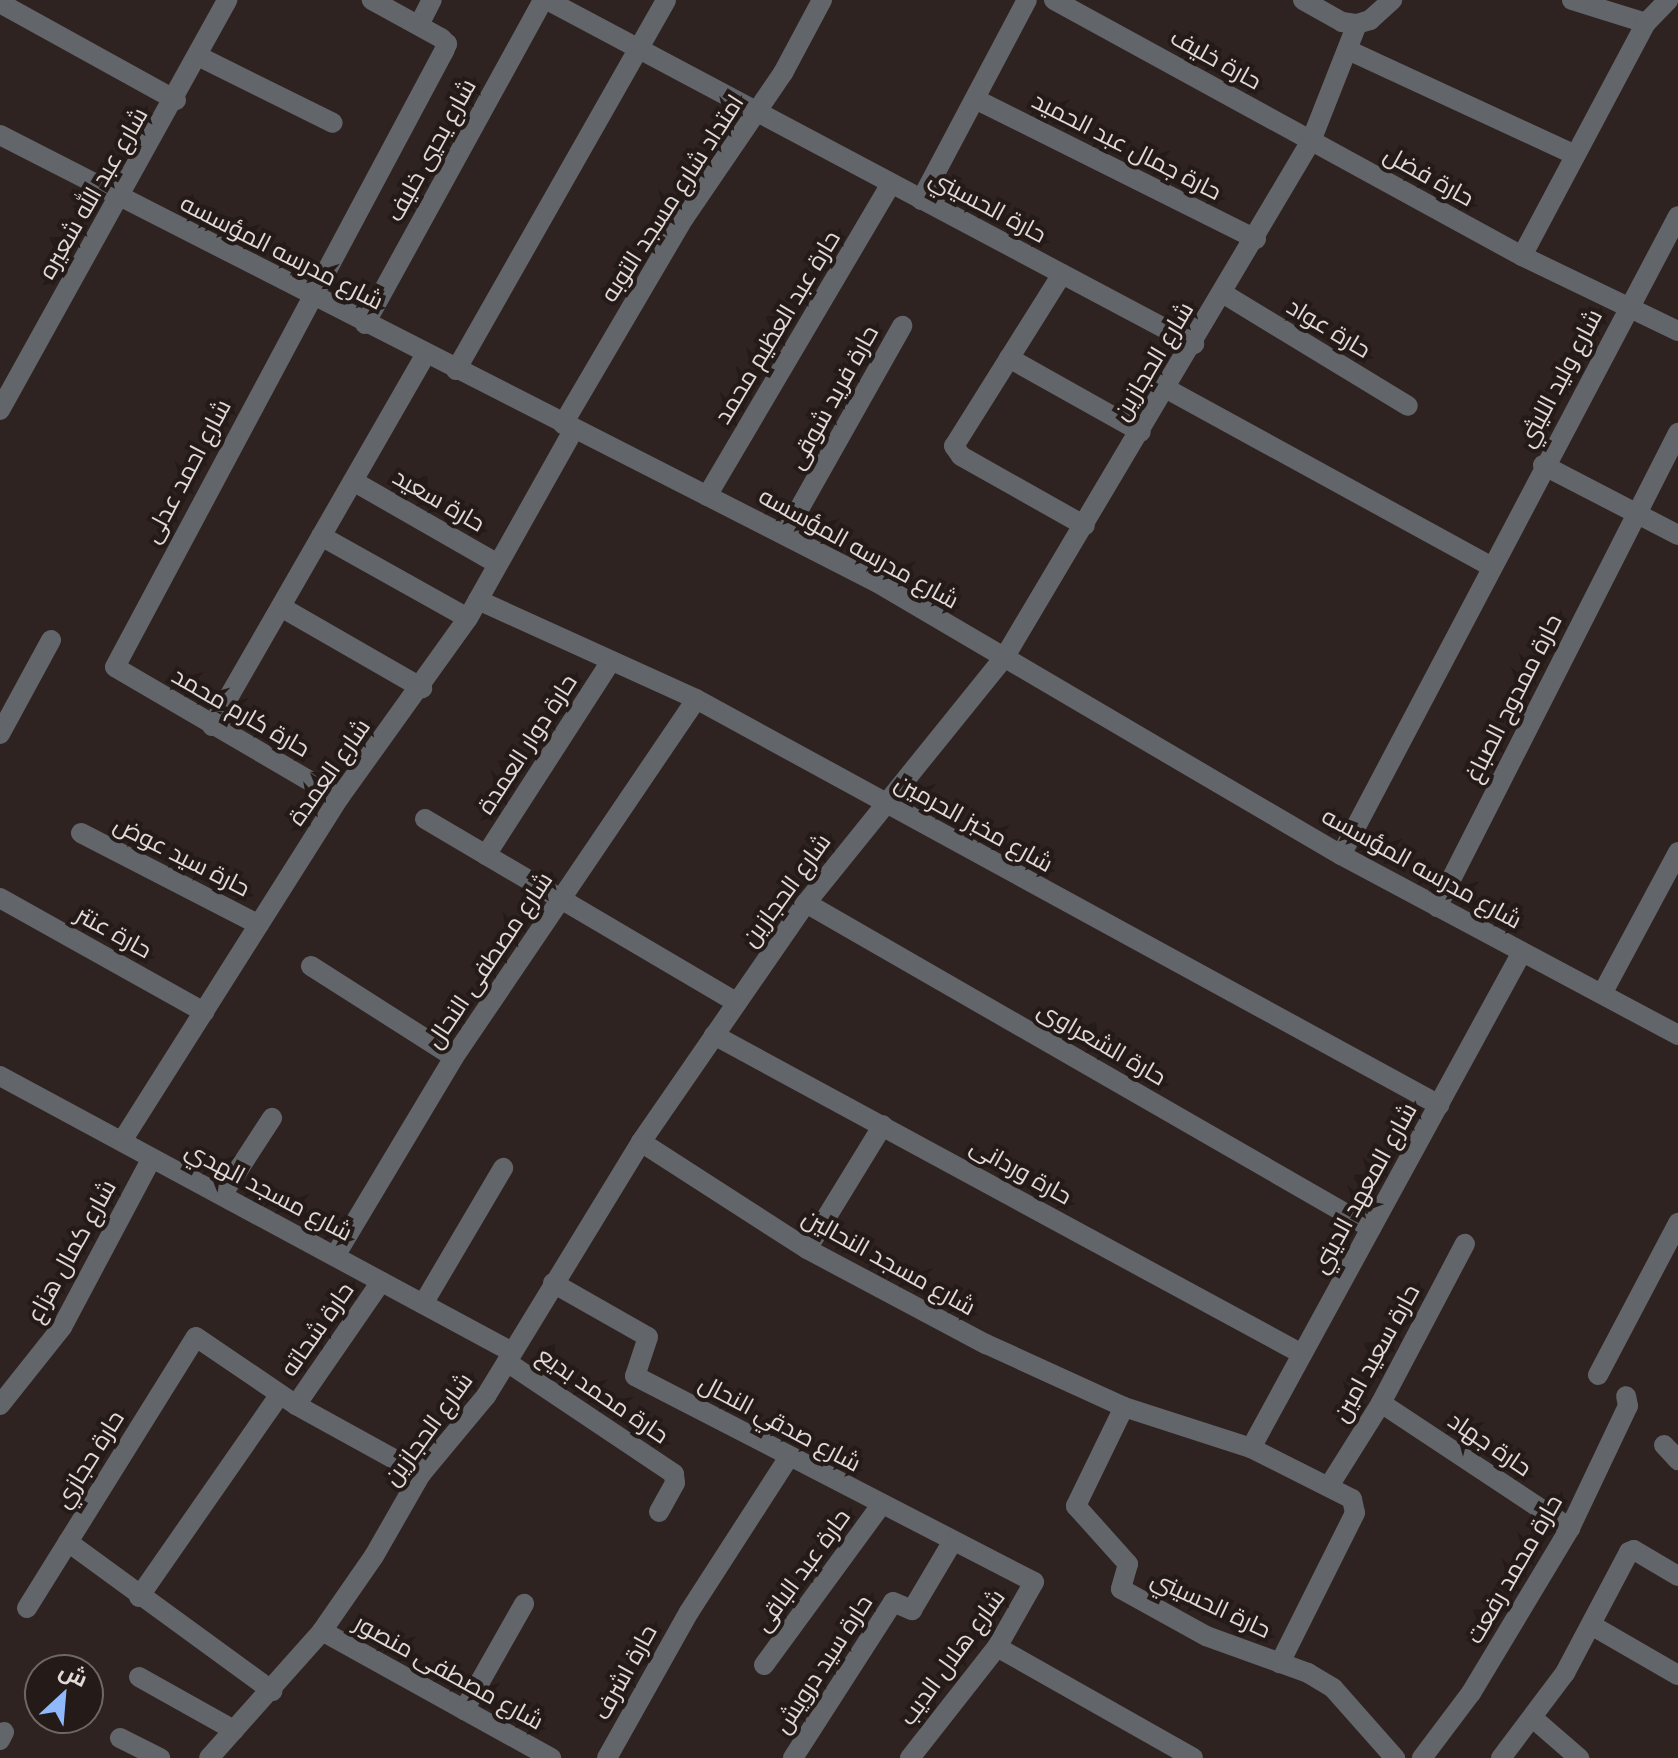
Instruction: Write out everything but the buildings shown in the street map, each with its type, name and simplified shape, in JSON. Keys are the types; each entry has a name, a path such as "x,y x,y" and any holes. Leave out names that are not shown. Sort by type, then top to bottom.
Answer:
{"street":[{"name":"شارع عبد الله شعيره","path":"0,410 200,57 227,0"},
{"path":"372,0 419,25 432,0"},
{"name":"حارة الحسيني","path":"545,0 641,48 757,113 1194,344"},
{"name":"شارع يحيي خليف","path":"365,324 545,0"},
{"path":"456,370 666,0"},
{"name":"امتداد شارع مسجد التوبه","path":"569,427 684,218 757,113 822,0"},
{"path":"921,200 1027,0"},
{"name":"حارة خليف","path":"1054,0 1311,141"},
{"path":"1308,1 1342,22 1357,24 1370,20 1392,0"},
{"path":"1572,0 1646,23"},
{"path":"1522,256 1646,23 1668,0"},
{"path":"0,3 176,100"},
{"name":"شارع الحجازين","path":"209,1758 272,1691 322,1631 374,1556 421,1474 479,1405 641,1142 806,903 1004,658 1224,294 1311,141 1357,24"},
{"name":"شارع احمد عدلى","path":"117,672 116,661 444,51 447,44 419,25"},
{"path":"1348,50 1575,155"},
{"path":"200,57 333,123"},
{"name":"حارة جمال عبد الحميد","path":"975,99 1256,239"},
{"name":"شارع مدرسه المؤسسه","path":"0,135 365,324 785,534 1341,855 1678,1035"},
{"name":"حارة فضل","path":"1311,141 1522,256 1678,331"},
{"name":"حارة عبد العظيم محمد","path":"707,496 891,184"},
{"name":"شارع وليد الليثي","path":"1341,855 1543,465 1678,216"},
{"path":"1062,274 956,442 956,452 1085,526"},
{"name":"حارة عواد","path":"1224,294 1408,406"},
{"name":"حارة فريد شوقى","path":"785,534 902,326"},
{"path":"212,726 426,354"},
{"path":"1009,358 1141,432"},
{"path":"1167,389 1490,566"},
{"name":"شارع العمدة","path":"122,1141 339,798 422,688 473,609 569,427"},
{"name":"حارة ممدوح الصباغ","path":"1437,907 1635,512 1678,433"},
{"path":"1543,465 1678,535"},
{"name":"حارة سعيد","path":"353,481 498,564"},
{"name":"شارع مخبز الحرمين","path":"321,536 473,609 611,661 696,699 883,804 1439,1105"},
{"path":"281,607 422,688"},
{"path":"0,734 51,640"},
{"name":"حارة دوار العمدة","path":"486,855 611,661"},
{"name":"حارة كارم محمد","path":"117,672 339,798"},
{"name":"شارع مصطفى النحال","path":"335,1256 454,1057 696,699"},
{"path":"425,819 737,1003"},
{"name":"حارة سيد عوض","path":"81,833 259,925"},
{"path":"1602,994 1678,852"},
{"name":"حارة عنتر","path":"0,898 204,1012"},
{"name":"حارة الشعراوى","path":"806,903 1371,1228"},
{"name":"شارع المعهد الديني","path":"1251,1448 1522,952"},
{"path":"311,966 454,1057"},
{"name":"حارة وردانى","path":"714,1035 1302,1354"},
{"name":"شارع مسجد الهدي","path":"3,1085 122,1141 423,1304 509,1357"},
{"path":"222,1195 272,1118"},
{"path":"807,1249 883,1125"},
{"name":"شارع مسجد النحالين","path":"641,1142 807,1249 986,1344 1124,1407 1251,1448 1352,1499 1355,1513 1280,1663"},
{"name":"شارع كمال هزاع","path":"0,1405 62,1327 152,1158"},
{"path":"423,1304 503,1168"},
{"path":"1598,1375 1678,1223"},
{"name":"حارة سعيد امين","path":"1329,1486 1381,1403 1465,1244"},
{"name":"حارة شحاته","path":"139,1597 381,1282"},
{"name":"شارع صدقي النحال","path":"553,1283 648,1337 635,1376 881,1505 1030,1578 1034,1586"},
{"name":"حارة حجازي","path":"27,1608 196,1337 288,1400"},
{"name":"حارة محمد بديع","path":"509,1357 674,1474 675,1483 659,1512"},
{"name":"حارة محمد رفعت","path":"1422,1758 1471,1693 1570,1528 1628,1406 1626,1396"},
{"path":"288,1400 421,1474"},
{"name":"حارة جهاد","path":"1381,1403 1570,1528"},
{"name":"حارة الحسيني","path":"1124,1407 1076,1508 1128,1564 1121,1589 1206,1636 1280,1663 1333,1688 1395,1758"},
{"name":"حارة اشرف","path":"607,1758 689,1612 789,1457"},
{"name":"حارة عبد الباقى","path":"764,1665 881,1505"},
{"name":"حارة سيد درويش","path":"793,1758 893,1602 912,1610 953,1541"},
{"path":"68,1542 139,1597 272,1691"},
{"path":"1501,1758 1534,1719 1593,1626 1627,1555 1637,1552 1678,1576"},
{"name":"شارع هلال الديب","path":"910,1758 997,1647 1034,1586"},
{"path":"464,1710 524,1604"},
{"path":"1593,1626 1678,1675"},
{"name":"شارع مصطفى منصور","path":"322,1631 551,1758"},
{"path":"997,1647 1193,1758"},
{"path":"139,1677 234,1730"},
{"path":"1534,1719 1579,1758"},
{"path":"120,1738 160,1758"}]}
